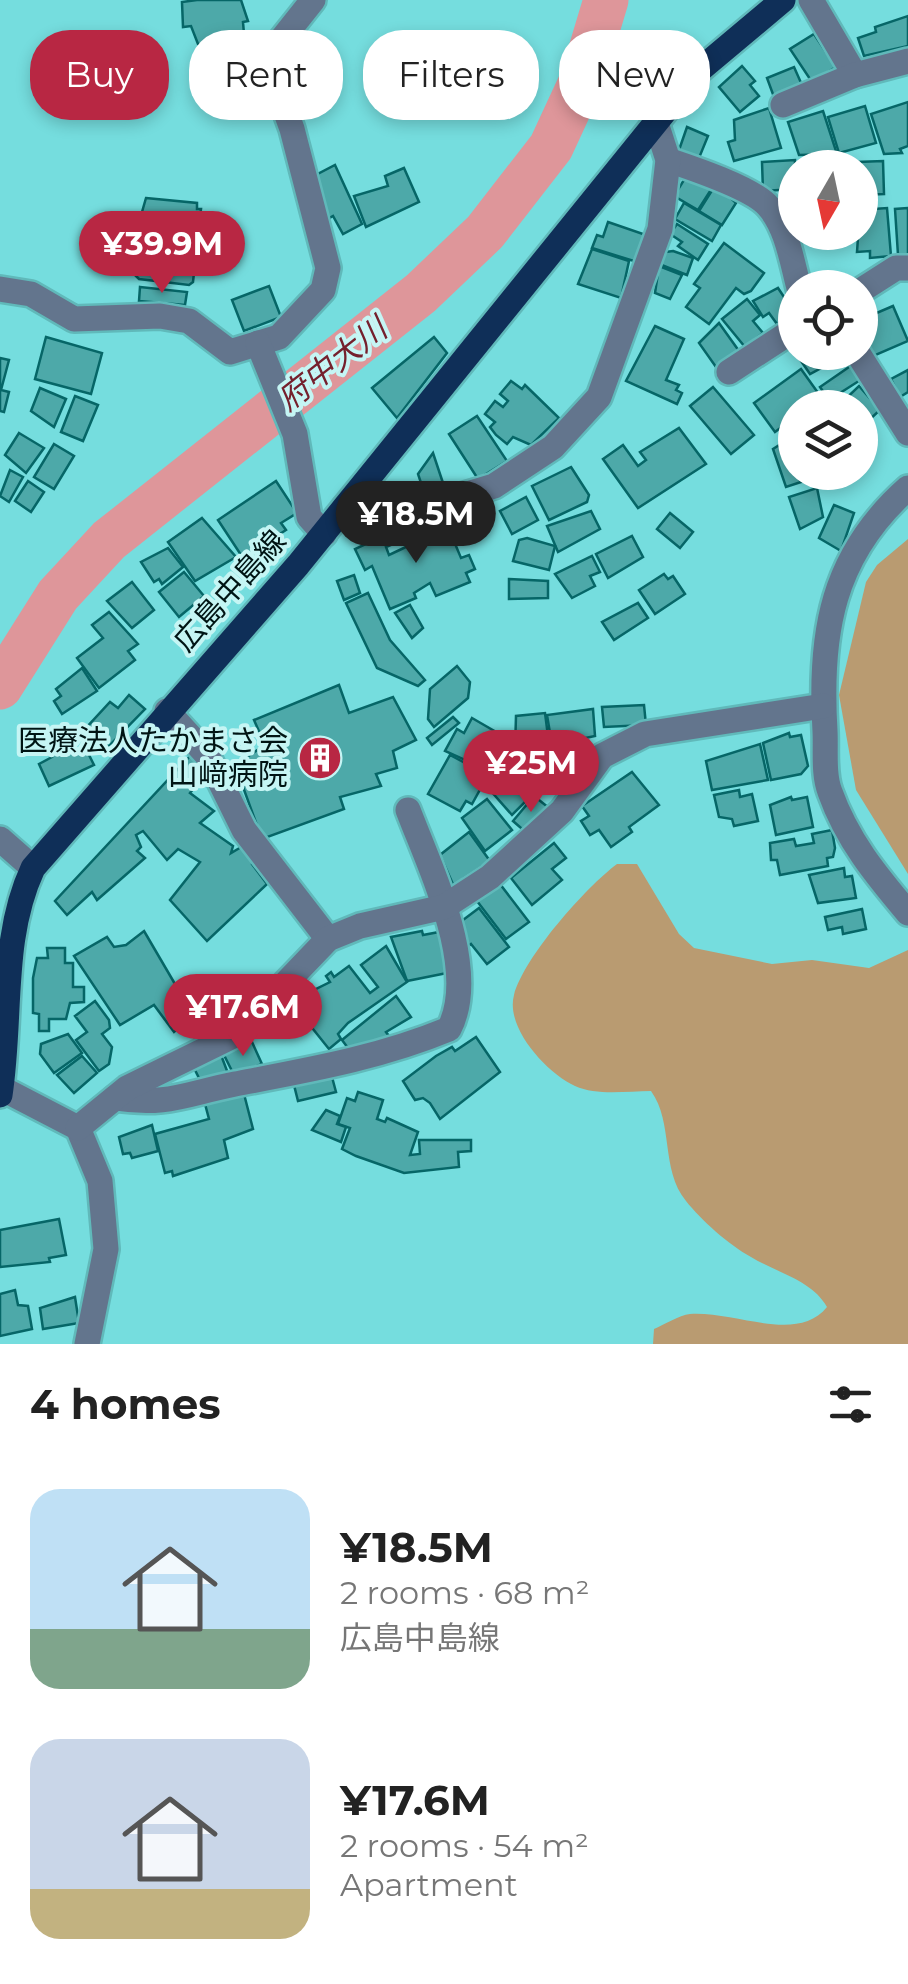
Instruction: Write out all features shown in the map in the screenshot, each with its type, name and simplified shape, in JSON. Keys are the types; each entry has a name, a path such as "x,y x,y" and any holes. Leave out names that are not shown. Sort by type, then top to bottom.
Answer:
{"main road":[{"name":"広島中島線","path":"0,1091 2,953 8,916 33,868 346,508 696,74 783,0"}],"street":[{"path":"0,289 30,294 74,319 160,316 190,321 230,352 260,349 280,338 324,290 328,268 292,129 269,65 274,49 313,0"},
{"path":"811,0 855,75"},
{"path":"783,105 855,75 908,62"},
{"path":"346,508 372,523 494,486 554,447 599,397 660,229 668,160 656,123"},
{"path":"668,160 716,176 767,205 786,240 794,270"},
{"path":"878,280 896,268 908,268"},
{"path":"729,372 778,341"},
{"path":"260,349 295,434 309,517 324,534"},
{"path":"868,370 908,432"},
{"path":"908,488 877,516 856,544 826,628 823,706 828,788 860,856 908,913"},
{"path":"78,1128 115,1098 237,1034 328,939 360,926 444,906 490,877 562,811 602,756 645,734 823,706"},
{"path":"167,710 207,755 253,842 328,939"},
{"path":"115,1098 157,1104 206,1090 336,1067 449,1029 459,1010 461,987 444,906 408,810"},
{"path":"0,839 33,868"},
{"path":"0,1091 78,1128 100,1182 106,1249 87,1344"}],"shaded area":[{"path":"908,539 908,874 856,790 839,695 866,582 877,565"},
{"path":"617,864 637,864 679,934 694,948 772,964 812,960 869,968 908,950 908,1344 653,1344 654,1329 686,1315 708,1314 783,1325 814,1318 827,1307 803,1284 734,1246 686,1201 673,1175 663,1117 651,1091 602,1092 575,1086 552,1071 522,1035 513,1008 520,979 558,924"}],"building":[{"path":"241,0 248,21 243,22 244,30 193,30 191,26 183,27 182,2"},
{"path":"908,16 908,46 864,56 858,38 876,32 875,27"},
{"path":"814,34 836,67 812,82 790,49"},
{"path":"742,66 755,81 750,85 759,96 740,112 719,87"},
{"path":"794,67 802,85 774,97 767,78"},
{"path":"908,102 908,146 900,149 902,153 884,154 871,114"},
{"path":"865,106 876,143 838,150 828,117"},
{"path":"769,108 781,148 734,161 728,142 735,140 734,120"},
{"path":"823,111 836,150 797,150 788,122"},
{"path":"687,127 708,136 699,158 679,150"},
{"path":"778,161 778,190 763,191 762,162"},
{"path":"878,161 883,161 884,194 878,194"},
{"path":"335,165 362,224 343,234 333,216 326,220 321,210 325,208 310,178"},
{"path":"404,168 419,202 366,227 354,196 388,186 385,176"},
{"path":"687,175 714,185 698,210 674,196"},
{"path":"716,184 736,203 722,225 699,211"},
{"path":"146,198 197,203 197,209 201,209 193,282 189,285 139,279 135,275 139,239 129,238 131,218 140,219"},
{"path":"684,203 721,225 712,241 675,219"},
{"path":"887,208 891,256 870,258 870,251 857,250 878,250 878,209"},
{"path":"908,208 908,254 898,255 895,209"},
{"path":"608,222 646,235 637,262 592,248 597,235 603,237"},
{"path":"677,224 708,244 698,260 678,246 682,242 670,234"},
{"path":"724,243 764,273 751,291 744,294 736,288 709,324 686,307 700,288 694,284"},
{"path":"592,249 629,261 621,298 578,284"},
{"path":"666,252 693,258 687,275 659,264"},
{"path":"659,266 682,275 670,299 655,293"},
{"path":"269,286 281,317 244,331 232,300"},
{"path":"140,287 187,292 185,305 139,301"},
{"path":"778,288 778,323 769,313 763,317 753,301"},
{"path":"747,299 760,315 753,321 763,333 745,347 722,319"},
{"path":"893,306 908,341 878,354 878,312"},
{"path":"719,323 739,351 716,367 699,343"},
{"path":"655,326 684,339 666,380 679,385 676,390 682,393 677,404 626,381"},
{"path":"46,337 102,353 91,394 35,379"},
{"path":"434,337 447,353 397,418 372,388"},
{"path":"0,358 9,360 1,390 9,392 4,412 0,411"},
{"path":"800,370 816,390 778,390 775,432 754,403"},
{"path":"845,370 856,370 862,379 845,390 820,387"},
{"path":"908,370 908,392 900,397 891,379"},
{"path":"511,381 522,389 525,385 559,418 531,445 513,437 507,444 490,427 495,422 485,414 495,401 503,407 508,401 500,394"},
{"path":"713,387 754,435 731,454 690,406"},
{"path":"40,388 66,399 54,427 31,411"},
{"path":"75,396 98,405 83,441 61,432"},
{"path":"477,416 507,461 478,479 449,434"},
{"path":"679,428 706,464 638,508 603,459 623,445 638,466 646,460 640,452"},
{"path":"19,433 44,448 26,473 5,455"},
{"path":"54,444 74,456 54,489 34,477"},
{"path":"433,453 445,489 425,495 418,474"},
{"path":"571,467 589,495 587,502 549,520 532,486"},
{"path":"10,470 23,477 9,502 0,496"},
{"path":"28,481 44,492 31,512 15,501"},
{"path":"276,481 297,513 281,523 286,530 243,558 218,520"},
{"path":"817,490 823,517 800,529 789,497"},
{"path":"526,497 538,520 512,534 500,511"},
{"path":"834,505 854,513 841,551 819,538"},
{"path":"591,511 600,529 558,552 547,526"},
{"path":"670,513 693,532 680,548 657,529"},
{"path":"202,518 236,557 195,581 168,542"},
{"path":"448,527 461,558 469,555 475,569 466,573 470,582 436,596 430,583 414,593 416,598 390,609 372,566 365,570 355,549 389,533 393,544 386,547 389,555 423,539 420,531 428,528 431,535"},
{"path":"632,536 643,557 608,578 596,554"},
{"path":"527,538 555,546 549,570 513,561 519,540"},
{"path":"168,548 183,567 162,584 159,579 154,582 141,562"},
{"path":"592,556 600,572 590,576 595,586 572,598 555,574"},
{"path":"184,572 204,596 179,617 159,592"},
{"path":"664,574 668,579 673,576 685,594 655,614 639,590"},
{"path":"354,575 360,593 344,600 337,581"},
{"path":"509,579 548,581 548,598 509,599"},
{"path":"132,582 154,610 132,628 107,601"},
{"path":"368,593 390,640 425,680 418,686 377,668 346,603"},
{"path":"638,603 648,618 614,640 602,622"},
{"path":"410,605 423,628 412,638 395,613"},
{"path":"109,612 138,644 128,651 135,660 99,688 77,658 103,638 92,625"},
{"path":"457,666 470,682 468,698 434,727 428,719 430,689"},
{"path":"82,668 97,691 62,714 54,701 61,696 56,689"},
{"name":"医療法人たかまさ会 山﨑病院","path":"339,685 349,713 393,697 416,740 393,751 397,768 376,774 381,786 340,797 344,809 262,839 235,765 265,745 254,720"},
{"path":"129,695 145,709 103,752 83,735 86,728 110,702 118,708"},
{"path":"644,705 646,725 604,727 602,707"},
{"path":"593,709 595,736 552,745 547,715"},
{"path":"545,713 548,736 539,738 540,747 515,750 516,716"},
{"path":"453,717 459,723 432,745 427,738"},
{"path":"472,718 503,736 499,744 507,748 494,773 445,751 457,729 464,733"},
{"path":"789,733 790,737 801,735 808,766 801,774 771,780 763,743"},
{"path":"70,743 75,752 85,747 94,765 49,786 39,764 52,757 50,752"},
{"path":"760,744 768,780 712,790 706,761"},
{"path":"585,749 594,757 558,795 546,784 570,757"},
{"name":"医療法人たかまさ会 山﨑病院","path":"191,755 207,771 190,793 214,811 200,823 233,846 231,853 243,846 255,856 252,864 267,884 207,941 170,900 200,862 178,849 167,860 143,831 136,835 141,847 137,851 145,858 97,900 92,892 67,915 55,901"},
{"path":"450,755 488,775 472,804 466,801 460,811 428,794"},
{"path":"520,763 539,779 536,782 541,786 512,815 489,789"},
{"path":"632,772 659,805 629,827 632,832 611,847 599,830 590,835 581,821 589,816 582,806"},
{"path":"739,790 740,797 752,794 758,821 734,826 732,819 719,817 714,795"},
{"path":"534,796 549,808 529,835 513,821"},
{"path":"791,797 807,797 813,827 776,835 770,805"},
{"path":"487,799 512,830 485,851 462,818"},
{"path":"832,830 835,848 833,857 827,858 828,866 780,875 777,860 771,860 770,843 794,839 796,846 814,843 812,834"},
{"path":"469,832 490,861 464,878 467,883 456,891 440,855"},
{"path":"554,843 566,858 552,869 562,880 532,905 511,878"},
{"path":"844,868 845,877 852,876 856,898 818,903 809,875"},
{"path":"500,884 529,922 506,939 477,901"},
{"path":"479,908 509,947 487,964 471,944 463,950 459,923"},
{"path":"862,909 866,929 843,934 842,927 828,930 825,917"},
{"path":"144,931 182,996 192,988 217,1028 195,1039 192,1016 174,1032 154,1005 120,1025 74,956 107,937 114,947 126,945"},
{"path":"422,931 423,935 439,932 447,973 407,981 391,937"},
{"path":"386,946 407,982 348,1023 338,1034 341,1039 329,1049 301,1014 314,1004 306,994 330,982 326,976 331,972 334,977 349,966 370,993 378,987 361,965"},
{"path":"47,948 65,948 65,963 73,963 73,987 84,987 84,1002 70,1003 66,1019 49,1019 49,1031 39,1031 39,1014 33,1013 33,978 37,958 48,958"},
{"path":"396,996 411,1017 386,1032 392,1040 357,1060 342,1040"},
{"path":"95,1001 109,1020 110,1028 102,1034 112,1047 109,1064 99,1071 76,1040 87,1032 75,1016"},
{"path":"68,1034 82,1053 54,1073 40,1054 41,1044"},
{"path":"476,1037 500,1072 440,1119 430,1103 423,1098 415,1100 403,1081 436,1056 452,1047 455,1051"},
{"path":"252,1042 262,1064 234,1075 224,1055"},
{"path":"221,1055 229,1076 201,1082 194,1068"},
{"path":"82,1056 97,1073 74,1093 57,1075"},
{"path":"332,1077 336,1092 298,1101 293,1081"},
{"path":"358,1092 383,1100 377,1119 385,1122 387,1118 418,1132 410,1155 420,1154 419,1140 471,1140 471,1151 458,1152 459,1167 404,1173 342,1149 350,1128 338,1124 347,1098 355,1101"},
{"path":"244,1094 253,1129 224,1140 228,1158 173,1176 172,1171 165,1173 155,1134 209,1119 205,1104"},
{"path":"326,1110 340,1116 337,1124 346,1127 341,1142 312,1130"},
{"path":"152,1125 158,1151 132,1158 130,1153 123,1154 119,1137"},
{"path":"59,1219 66,1255 49,1258 50,1262 0,1267 0,1230"},
{"path":"15,1290 18,1305 28,1306 32,1329 0,1336 0,1294"},
{"path":"75,1297 79,1323 43,1329 40,1308"}],"waterway":[{"name":"府中大川","path":"0,687 58,595 109,540 421,293 485,232 551,147 582,80 606,0"}],"place":[{"name":"医療法人たかまさ会 山﨑病院","path":"320,758"}]}
